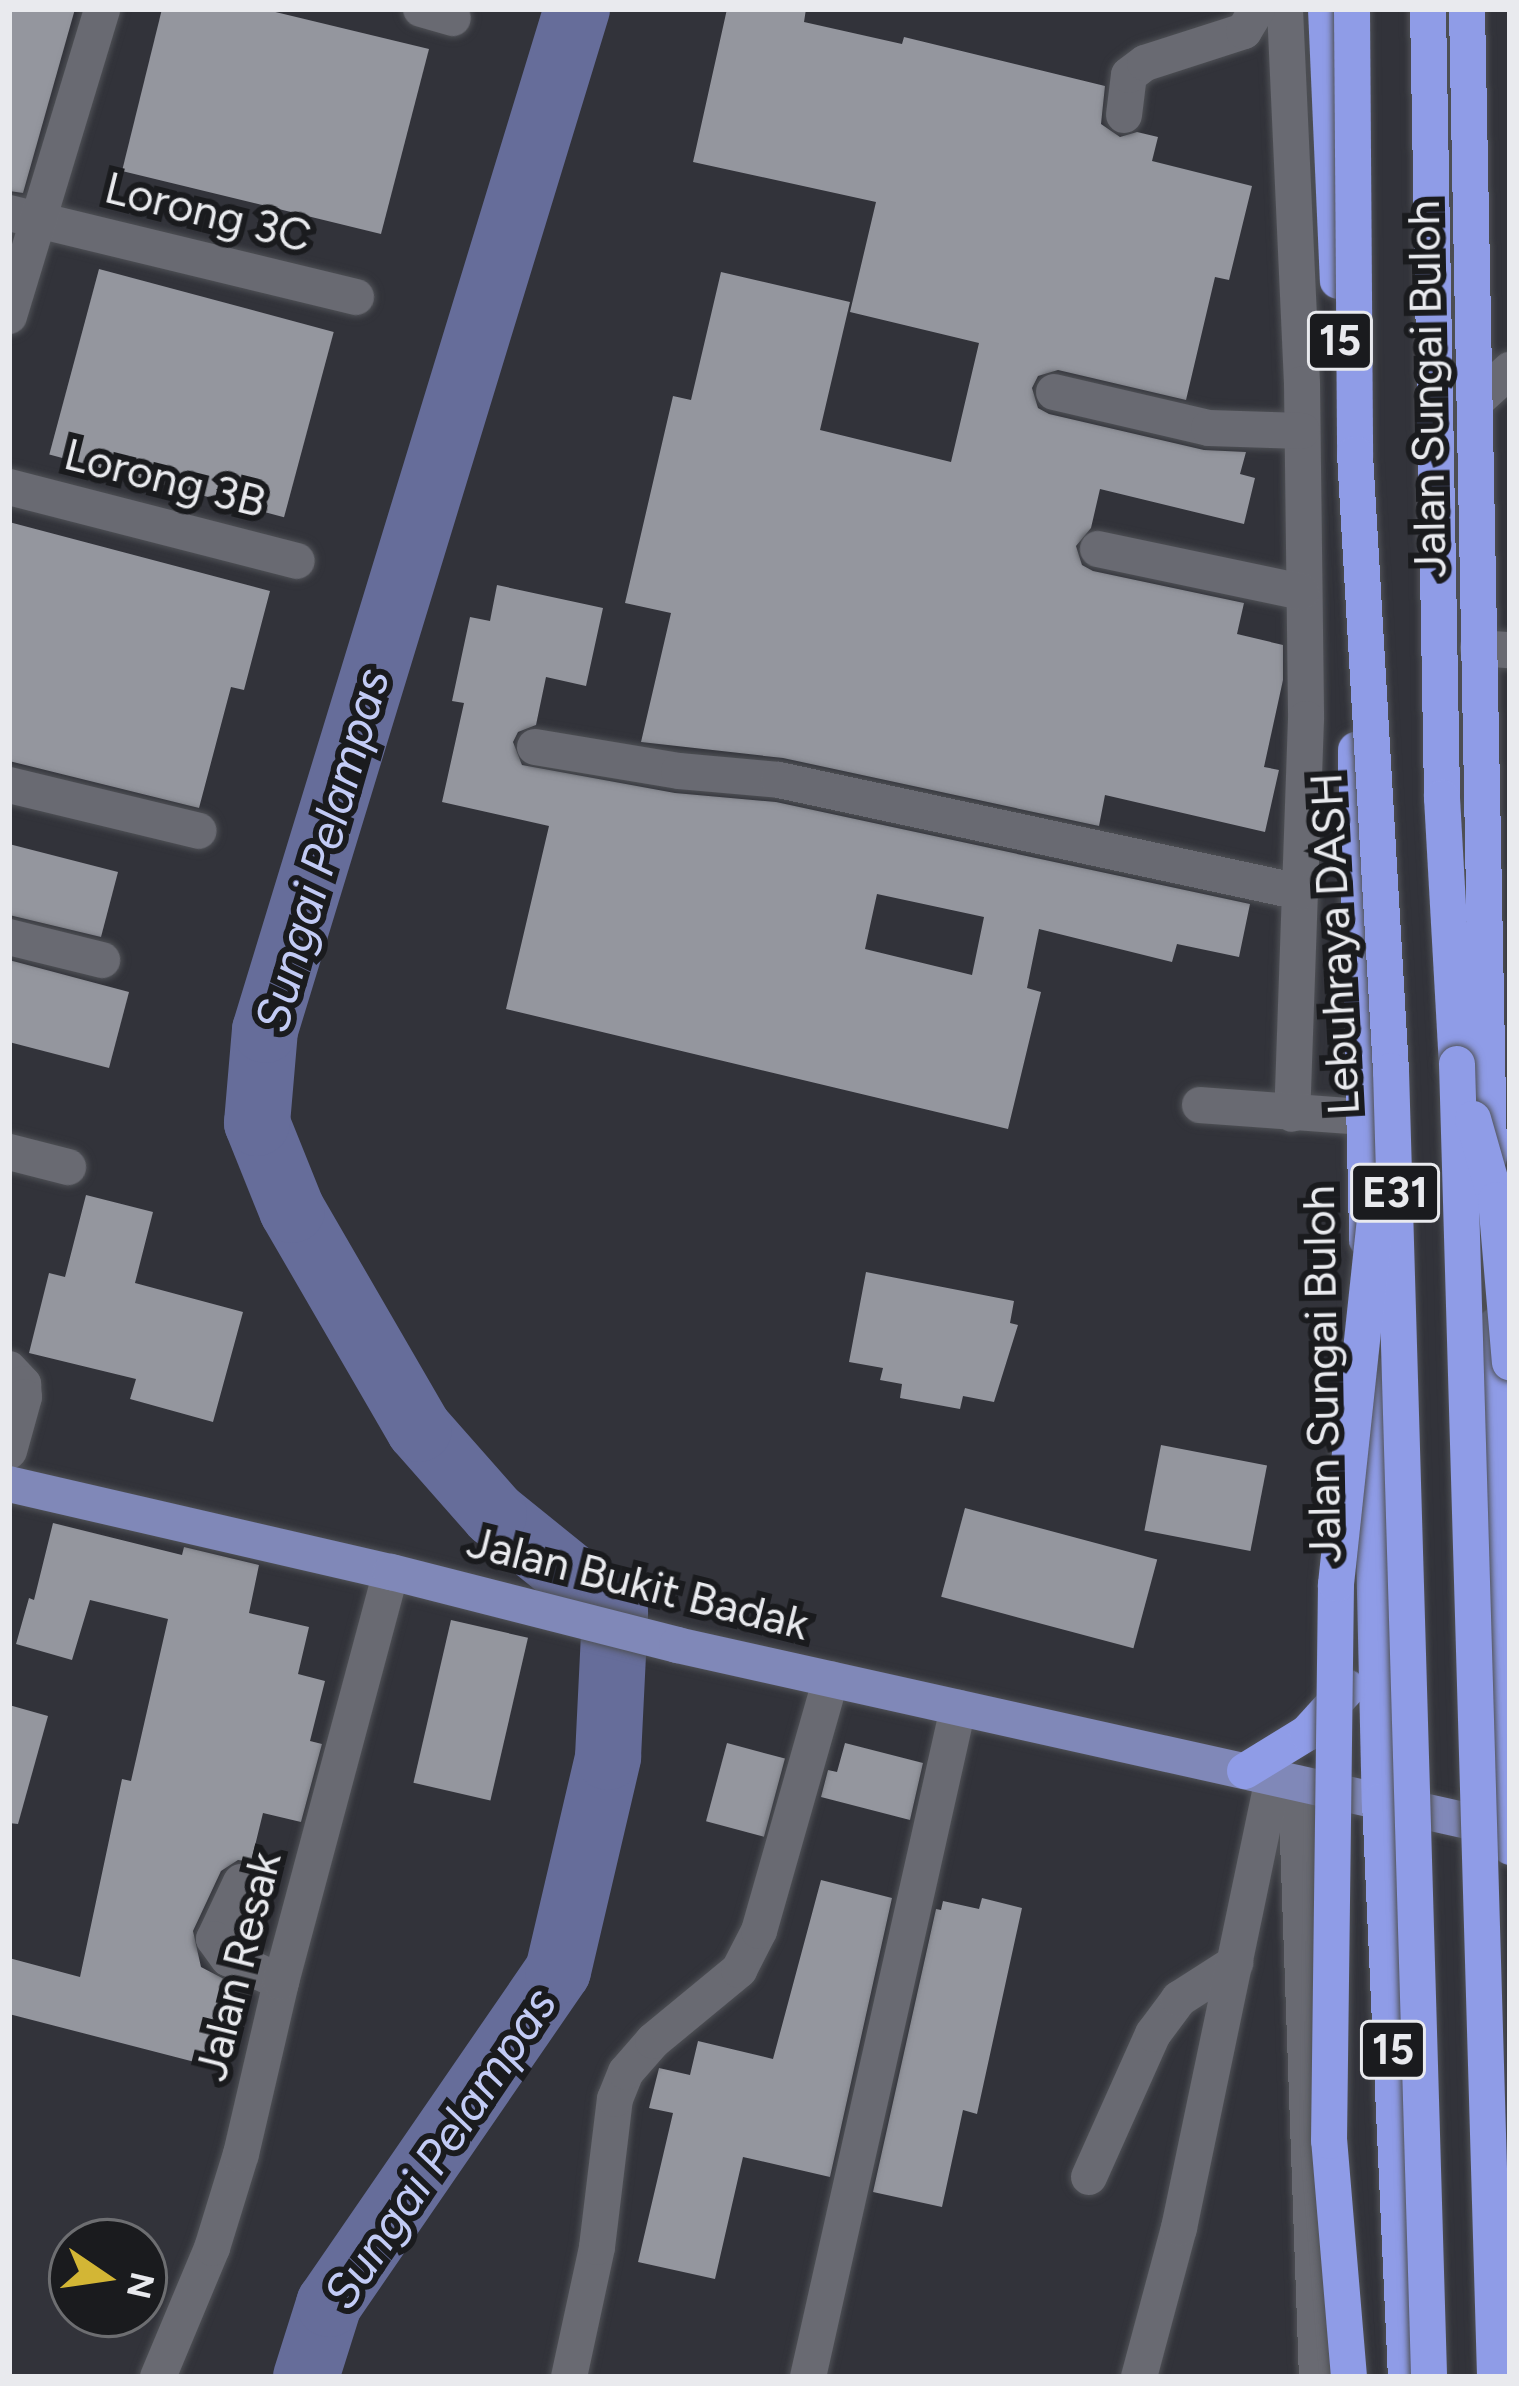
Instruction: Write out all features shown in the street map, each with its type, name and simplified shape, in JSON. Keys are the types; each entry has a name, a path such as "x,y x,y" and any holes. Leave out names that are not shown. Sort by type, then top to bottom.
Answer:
{"highway":[{"name":"Jalan Sungai Buloh","path":"1326,9 1354,674 1380,1801 1406,2377"},
{"name":"Lebuhraya DASH","path":"1352,9 1355,454 1391,1071 1429,2377"},
{"name":"E31","path":"1429,9 1442,798 1457,1064 1496,2377"},
{"name":"Jalan Sungai Buloh","path":"1467,9 1477,400 1494,649 1510,1847"},
{"path":"1457,1064 1496,1200 1510,1362"},
{"path":"1349,2377 1329,2141 1336,1584 1391,1071"},
{"path":"1271,1777 1358,1676 1376,1643"}],"main road":[{"name":"Jalan Bukit Badak","path":"9,1484 391,1572 676,1645 1510,1831"}],"street":[{"path":"9,316 24,217 102,9"},
{"path":"1274,10 1302,431 1306,719 1292,1114"},
{"path":"1124,115 1129,75 1145,63 1244,31 1274,10"},
{"name":"Lorong 3C","path":"24,217 356,297"},
{"path":"1477,400 1510,370"},
{"path":"1054,392 1209,428 1302,431"},
{"name":"Lorong 3B","path":"9,488 297,561"},
{"path":"1098,549 1302,592"},
{"path":"535,747 779,780 1300,892"},
{"path":"9,784 199,831"},
{"path":"9,937 102,960"},
{"path":"1200,1105 1364,1118"},
{"path":"9,1152 68,1167"},
{"path":"9,1369 22,1384 24,1397 9,1451"},
{"name":"Jalan Resak","path":"158,2377 212,2248 241,2154 281,1982 391,1572"},
{"path":"569,2377 597,2247 615,2099 626,2072 653,2042 739,1970 759,1931 831,1679"},
{"path":"808,2377 958,1708"},
{"path":"1139,2377 1178,2228 1271,1777"},
{"path":"1271,1777 1317,2377"},
{"path":"241,1882 214,1939 228,1958 281,1982"},
{"path":"1089,2177 1153,2034 1179,1999 1235,1963"}],"building":[{"path":"9,9 75,9 23,193 9,191"},
{"path":"162,9 263,9 429,49 381,234 122,171"},
{"path":"727,9 806,9 804,22 902,44 904,37 1105,86 1101,124 1120,137 1137,132 1158,137 1152,161 1252,186 1229,280 1215,277 1186,400 1058,370 1038,376 1032,388 1038,408 1049,414 1204,450 1246,452 1240,474 1255,478 1244,524 1100,489 1091,528 1076,546 1082,565 1093,571 1244,603 1237,634 1283,645 1283,680 1264,767 1279,770 1265,832 1105,795 1099,826 783,758 641,742 671,613 625,603 673,396 691,400 721,272 850,302 820,430 951,462 979,343 850,312 876,202 693,162"},
{"path":"99,269 334,332 284,517 49,454"},
{"path":"9,522 270,591 244,690 231,687 199,808 9,761"},
{"path":"497,585 603,608 586,686 546,677 536,725 518,732 513,742 522,765 675,793 776,802 1250,904 1239,957 1177,944 1172,962 1039,929 1027,988 1041,992 1008,1129 506,1009 549,826 442,802 464,703 452,701 470,617 490,621","holes":["877,894 984,917 972,975 865,949"]},
{"path":"9,844 118,872 101,937 9,915"},
{"path":"9,960 129,992 109,1068 9,1042"},
{"path":"86,1195 153,1212 135,1283 243,1312 213,1422 130,1399 136,1379 29,1353 49,1273 65,1277"},
{"path":"866,1272 1014,1301 1010,1323 1018,1325 994,1402 963,1396 960,1409 900,1398 902,1384 880,1380 883,1368 849,1362"},
{"path":"1161,1445 1267,1466 1250,1551 1144,1530"},
{"path":"965,1508 1157,1560 1133,1648 941,1597"},
{"path":"53,1523 182,1555 184,1547 259,1565 249,1613 309,1627 298,1674 325,1681 310,1741 322,1744 301,1822 263,1813 251,1862 238,1860 221,1871 193,1931 201,1967 251,1993 237,2054 222,2051 218,2068 9,2014 9,1958 80,1977 122,1779 131,1781 168,1619 90,1600 72,1660 16,1644 29,1598 34,1600"},
{"path":"451,1620 528,1638 490,1800 413,1783"},
{"path":"9,1705 48,1716 18,1824 9,1823"},
{"path":"727,1743 785,1759 764,1837 706,1821"},
{"path":"845,1743 923,1763 910,1820 821,1797 828,1770 837,1772"},
{"path":"821,1880 892,1898 830,2177 743,2157 715,2279 638,2262 673,2113 649,2108 659,2068 690,2075 698,2041 773,2059"},
{"path":"982,1898 1022,1908 977,2114 963,2110 942,2207 873,2192 936,1909 941,1910 943,1901 979,1909"}],"waterway":[{"name":"Sungai Pelampas","path":"306,2377 329,2304 558,1971 608,1757 615,1612 494,1514 419,1429 292,1210 257,1123 265,1030 577,9"}]}
